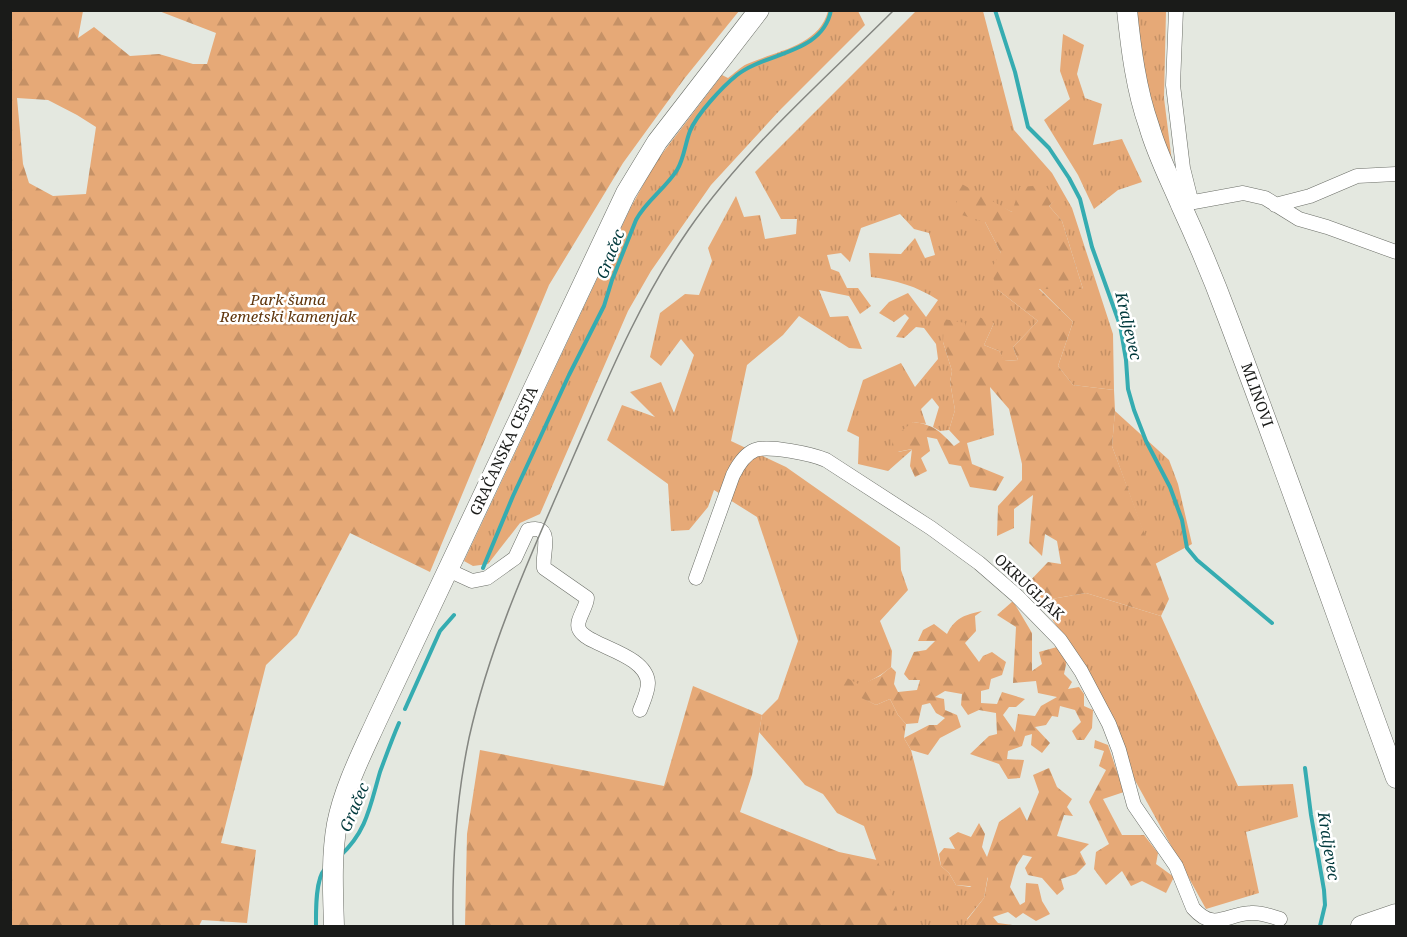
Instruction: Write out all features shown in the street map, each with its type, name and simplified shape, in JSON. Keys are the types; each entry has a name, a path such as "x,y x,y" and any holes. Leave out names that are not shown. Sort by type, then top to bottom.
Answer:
{"main road":[{"name":"GRAČANSKA CESTA","path":"334,927 334,849 337,822 355,770 615,213 636,175 674,120 759,10"},
{"name":"MLINOVI","path":"1127,10 1128,32 1140,95 1164,170 1212,277 1308,531 1328,594 1396,778"},
{"path":"1361,927 1396,914"}],"street":[{"path":"1176,10 1172,64 1174,103 1186,185 1191,200 1194,202 1243,193 1258,195 1299,219 1396,252"},
{"path":"1275,205 1310,196 1357,176 1396,174"},
{"name":"OKRUGLJAK","path":"696,578 733,475 748,454 754,450 770,449 809,454 843,469 979,562 1017,596 1060,640 1081,671 1109,724 1119,750 1134,805 1172,859 1197,913 1206,920 1212,921 1253,912 1280,919"},
{"path":"448,570 472,581 487,578 514,558 528,530 542,532 546,542 544,568 587,598 579,624 580,631 590,639 632,661 645,672 648,685 640,710"}],"green space":[{"name":"Park šuma Remetski kamenjak","path":"10,11 83,11 78,38 94,27 130,56 159,54 193,64 207,64 216,33 159,11 739,11 684,79 623,163 549,285 430,572 350,533 297,635 266,665 221,843 256,850 247,923 202,920 199,926 11,926","holes":["17,98 48,100 96,127 86,194 53,196 29,183 23,164"]},
{"path":"828,11 858,11 865,25 780,110 711,185 651,271 628,311 540,514 520,523 488,564 473,566 464,561 630,209 655,163 722,75 728,78 747,64 806,40 823,23"},
{"path":"916,11 983,11 1014,130 1052,173 1072,208 1113,334 1114,390 1073,385 1058,366 1073,322 1039,288 1083,289 1062,221 1049,206 1056,198 1012,212 997,205 985,222 1001,253 998,290 1038,321 1013,347 1018,360 1004,361 999,351 984,345 994,323 967,337 943,342 952,371 950,382 955,410 949,430 940,431 933,427 939,407 932,398 921,409 926,424 913,422 898,452 913,449 888,471 858,464 859,437 847,431 863,380 901,363 915,387 938,359 936,344 924,328 916,327 904,338 896,337 909,318 905,314 894,322 879,313 889,302 908,293 926,317 938,300 906,284 871,277 869,253 901,254 915,238 925,258 935,255 929,233 914,229 900,214 861,228 850,262 841,253 827,255 831,269 839,272 847,288 858,288 871,306 860,314 849,296 819,290 830,317 848,316 862,349 849,348 799,316 783,335 747,365 731,441 786,467 900,547 901,570 908,590 880,621 892,651 891,667 853,693 876,705 890,699 898,715 906,724 904,738 911,750 941,866 949,873 956,885 970,887 988,875 984,898 967,919 971,926 900,926 864,826 837,813 823,794 805,785 759,732 762,715 778,699 798,641 757,517 714,490 708,507 689,530 671,531 668,484 607,440 622,405 655,417 630,392 661,382 674,413 694,355 681,339 661,366 650,357 660,313 685,294 699,295 712,261 708,248 736,196 744,217 760,215 765,239 796,234 797,219 781,219 755,172"},
{"path":"1133,11 1166,11 1164,98 1173,170 1146,98"},
{"path":"1063,34 1084,45 1077,74 1085,98 1102,104 1093,145 1122,139 1142,182 1118,190 1094,209 1078,175 1044,120 1070,99 1060,71"},
{"path":"960,183 1012,212 1020,187 1044,185 1057,198 1049,206 1062,221 1083,289 1039,289 1073,322 1058,366 1073,385 1114,390 1112,446 1169,599 1161,616 1086,593 1040,601 1026,585 1048,562 1061,564 1057,541 1045,534 1042,556 1029,543 1033,495 1014,509 1014,528 997,536 998,506 1022,480 1022,464 1009,409 990,387 994,435 967,443 972,464 1004,477 996,491 970,487 961,466 949,464 937,439 927,437 930,451 921,458 927,471 915,477 910,466 912,449 897,452 891,439 913,422 936,430 954,446 960,442 949,430 955,410 950,382 952,371 943,342 944,319 965,323 967,336 979,317 994,323 984,345 999,351 1005,361 1018,360 1013,347 1038,321 998,290 990,270 1001,253 985,222 955,213"},
{"path":"1115,411 1169,460 1178,484 1192,544 1155,564 1112,446"},
{"path":"1086,593 1161,616 1238,786 1293,784 1298,817 1246,832 1259,893 1206,909 1132,775 1097,687 1040,601"},
{"path":"1013,601 1032,633 1032,671 1042,664 1039,652 1057,647 1067,660 1064,674 1072,682 1068,689 1079,687 1084,694 1084,706 1093,710 1092,728 1084,740 1077,740 1072,731 1081,722 1075,710 1060,706 1058,717 1052,716 1046,725 1035,727 1050,743 1042,753 1031,745 1032,734 1025,736 1022,746 1008,751 1007,759 1024,760 1020,778 1008,779 999,764 970,754 989,736 997,734 996,713 979,710 968,715 961,705 962,694 945,691 935,697 944,699 945,710 957,715 961,727 940,738 928,755 911,750 904,738 929,725 937,725 945,718 936,713 930,703 922,705 918,723 906,724 898,715 890,699 876,705 853,694 844,709 839,694 847,678 860,685 880,676 891,667 896,672 894,684 898,692 917,690 920,680 909,680 904,674 914,652 926,650 935,641 918,641 923,630 934,624 947,634 953,624 961,618 982,611 975,616 976,631 965,643 979,662 983,656 992,652 1006,662 1002,675 991,679 989,689 981,691 981,703 997,704 1002,692 1025,699 1016,707 1009,707 1003,715 1015,732 1018,714 1035,716 1041,706 1057,697 1038,693 1036,681 1013,683 1016,627 997,615"},
{"path":"693,686 762,715 752,775 740,812 839,852 877,860 894,899 902,926 465,926 467,834 480,750 664,786"},
{"path":"1095,740 1108,745 1124,792 1103,799 1122,835 1144,835 1158,853 1156,864 1174,877 1166,893 1142,881 1131,886 1122,871 1106,885 1094,869 1096,852 1109,844 1089,802 1106,770 1099,766 1104,751 1094,748"},
{"path":"1049,768 1057,787 1072,799 1067,807 1073,816 1064,815 1057,836 1089,844 1080,852 1086,864 1076,874 1061,879 1064,889 1057,895 1042,878 1028,875 1025,868 1032,857 1023,855 1016,866 1010,887 1020,905 1025,902 1026,883 1038,884 1042,901 1050,914 1036,921 1023,913 1016,918 1008,912 993,917 998,923 1019,926 971,926 967,920 984,898 988,877 980,887 956,885 949,873 941,866 939,854 944,848 955,849 949,838 958,832 971,837 979,823 985,834 982,847 987,857 999,822 1020,807 1027,821 1039,792 1033,775"}],"waterway":[{"name":"Gračec","path":"483,568 513,496 604,306 636,220 677,170 693,124 710,101 737,75 749,67 805,44 817,35 826,24 831,10"},
{"name":"Kraljevec","path":"995,10 1015,72 1028,127 1049,148 1080,199 1092,247 1120,325 1128,389 1134,410 1146,441 1170,487 1182,520 1187,548 1197,560 1272,623"},
{"name":"Gračec","path":"405,709 440,631 454,615"},
{"name":"Gračec","path":"340,856 362,827 399,723"},
{"name":"Kraljevec","path":"1305,768 1324,890 1325,905 1320,926"},
{"name":"Gračec","path":"316,926 319,880 325,869"}],"tram line":[{"path":"453,926 453,879 458,808 469,738 478,701 515,593 613,366 656,282 711,199 760,142 894,10"}]}
